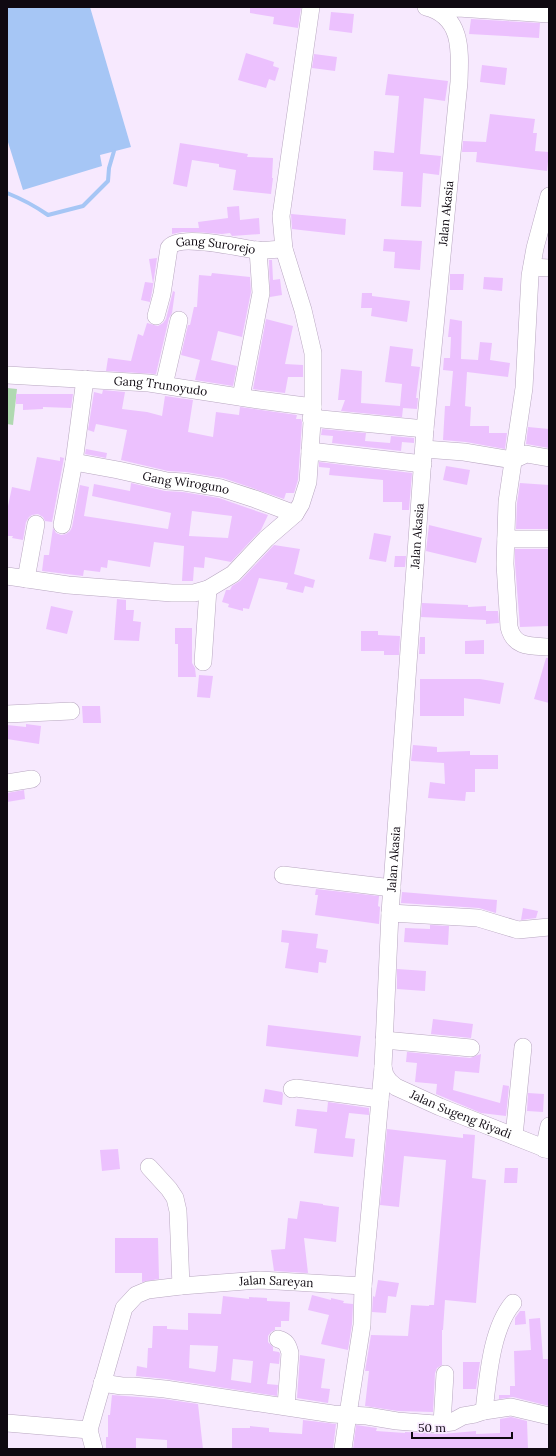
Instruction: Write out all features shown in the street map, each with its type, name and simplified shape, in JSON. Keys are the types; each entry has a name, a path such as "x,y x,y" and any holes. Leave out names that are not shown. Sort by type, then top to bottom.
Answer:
{"street":[{"path":"7,576 68,585 172,594 194,593 208,589 233,574 266,539 295,514 301,504 308,482 312,413 313,353 303,310 284,249 281,216 311,7"},
{"path":"433,10 464,8 549,14"},
{"name":"Jalan Akasia","path":"383,1067 390,913 425,429 460,82 460,48 457,35 451,22 433,10"},
{"path":"549,196 530,276 524,388 507,502 506,539 506,571 510,633 514,638 523,644 549,647"},
{"name":"Gang Surorejo","path":"156,316 162,294 169,248 173,244 177,242 193,242 258,250 284,249"},
{"path":"241,397 261,293 258,250"},
{"path":"532,267 549,268"},
{"path":"164,385 179,320"},
{"name":"Gang Trunoyudo","path":"7,375 85,378 164,385 259,400 312,413 425,429"},
{"path":"62,525 74,462 85,378"},
{"path":"310,451 424,456 464,452 513,460 526,454 549,458"},
{"name":"Gang Wiroguno","path":"74,462 167,481 221,488 295,514"},
{"path":"26,579 36,524"},
{"path":"506,539 549,539"},
{"path":"203,662 208,589"},
{"path":"7,714 71,711"},
{"path":"7,783 32,779"},
{"path":"283,875 392,888"},
{"path":"390,913 478,918 518,930 549,927"},
{"path":"384,1040 471,1048"},
{"path":"514,1136 523,1047"},
{"path":"343,1449 362,1325 363,1286 383,1067"},
{"name":"Jalan Sugeng Riyadi","path":"383,1067 385,1075 396,1087 440,1107 546,1150"},
{"path":"292,1089 296,1088 380,1099"},
{"path":"546,1150 549,1126"},
{"path":"149,1167 170,1189 175,1198 178,1211 181,1286"},
{"name":"Jalan Sareyan","path":"89,1430 124,1308 136,1295 148,1290 181,1286 260,1280 363,1286"},
{"path":"484,1411 489,1371 500,1324 507,1310 513,1303"},
{"path":"278,1339 284,1340 288,1345 290,1353 286,1406"},
{"path":"442,1424 445,1374"},
{"path":"102,1383 165,1389 333,1414 348,1414 397,1421 442,1424 452,1422 463,1416 511,1407 549,1416"},
{"path":"7,1423 89,1430 94,1449"}],"green space":[{"path":"7,388 17,389 13,425 7,424"}],"water":[{"path":"7,7 90,7 131,147 100,155 102,166 23,190 7,139"}],"building":[{"path":"250,7 301,7 298,28 273,24 274,17 250,13"},
{"path":"331,12 354,14 352,33 329,30"},
{"path":"471,19 540,23 539,38 469,34"},
{"path":"246,53 274,62 273,66 279,68 275,81 269,79 266,88 238,80"},
{"path":"314,54 337,57 335,71 312,68"},
{"path":"482,65 507,68 505,85 480,82"},
{"path":"388,74 448,81 445,101 424,98 420,154 441,156 439,175 423,173 421,207 401,206 403,172 373,170 374,151 394,153 399,96 385,95"},
{"path":"490,114 535,119 533,133 537,133 535,151 549,152 547,171 476,162 477,152 462,152 463,141 486,142"},
{"path":"180,143 248,154 247,157 273,158 271,194 233,190 236,170 219,167 219,164 192,160 187,187 173,184"},
{"path":"239,206 240,220 259,218 260,234 232,236 230,233 182,232 172,234 172,228 199,228 198,222 228,218 227,207"},
{"path":"291,214 346,219 345,235 292,229"},
{"path":"384,239 422,241 420,270 394,268 395,252 383,251"},
{"path":"157,258 150,302 141,300 145,282 153,283 149,259"},
{"path":"269,260 272,260 273,280 280,279 282,295 270,297"},
{"path":"212,273 250,277 251,292 242,337 218,331 211,360 237,366 233,386 195,380 200,360 181,355 194,307 197,307 199,275 211,276"},
{"path":"450,274 464,274 463,290 450,290"},
{"path":"484,277 503,278 502,291 483,289"},
{"path":"173,291 175,292 172,313 169,318 156,374 106,371 108,358 131,361 138,334 143,336 147,323 158,326 163,323 166,319"},
{"path":"362,293 372,293 372,296 410,301 407,322 371,316 372,308 361,308"},
{"path":"266,319 293,326 285,364 303,365 303,377 288,377 285,393 253,389"},
{"path":"450,319 462,321 461,359 478,360 480,342 492,343 490,360 510,363 508,377 467,372 465,406 471,407 470,426 489,426 489,433 507,433 505,449 466,442 443,440 445,406 450,406 453,371 443,370 444,358 450,358 451,337 448,337"},
{"path":"390,346 413,349 411,366 420,367 416,398 418,398 417,409 403,408 402,417 341,411 345,400 338,400 341,369 362,371 361,403 400,406 402,384 385,382"},
{"path":"103,390 125,392 122,409 147,412 162,416 165,396 193,400 188,432 213,437 216,412 239,415 240,407 297,415 296,419 301,419 302,422 298,480 294,493 286,493 284,499 223,478 186,472 168,471 121,460 127,430 96,424 94,432 88,430 94,392 102,394"},
{"path":"16,394 73,394 71,408 43,407 43,409 23,410 23,404 16,404"},
{"path":"528,427 549,429 549,448 526,444"},
{"path":"322,429 366,433 365,441 390,443 391,436 414,438 414,443 402,442 401,451 332,443 333,436 321,435"},
{"path":"86,449 107,453 106,458 85,454"},
{"path":"37,457 60,461 60,457 64,458 52,522 45,521 43,517 38,514 32,515 26,522 23,540 12,538 13,536 7,536 7,511 12,487 30,491"},
{"path":"319,462 412,473 409,510 402,510 402,502 383,502 383,480 329,475 330,468 319,467"},
{"path":"446,466 470,470 467,485 443,480"},
{"path":"131,483 165,491 183,492 219,498 268,515 261,530 231,562 205,557 204,568 194,567 193,581 182,581 184,546 154,542 150,567 108,560 107,568 101,567 100,572 84,570 83,576 42,571 44,555 49,555 53,528 56,533 61,535 66,534 72,527 80,485 89,487 84,516 168,529 171,513 92,496 94,484 130,491","holes":["192,511 232,516 228,538 189,536"]},
{"path":"520,483 549,485 549,529 516,529 517,503"},
{"path":"429,525 482,538 476,563 426,551"},
{"path":"374,533 391,536 386,562 369,559"},
{"path":"274,545 300,549 294,574 315,580 313,588 305,586 303,593 286,589 288,583 259,578 249,609 243,608 243,611 228,607 229,604 222,602 226,590 230,590 232,586 240,581"},
{"path":"515,549 549,549 549,626 520,627"},
{"path":"395,556 406,556 405,567 394,567"},
{"path":"117,599 126,600 126,610 134,610 133,621 141,622 139,641 114,640"},
{"path":"422,603 468,605 468,607 486,606 486,620 421,617"},
{"path":"51,606 73,611 67,634 46,629"},
{"path":"486,611 498,611 499,623 486,624"},
{"path":"175,628 192,628 192,663 195,668 196,677 178,677 178,644 175,644"},
{"path":"361,631 378,631 378,635 400,636 399,655 384,655 384,651 361,651"},
{"path":"420,637 425,637 425,654 419,654"},
{"path":"484,640 484,654 465,654 465,641"},
{"path":"546,658 549,658 549,703 534,699"},
{"path":"199,675 213,676 210,698 197,697"},
{"path":"420,679 480,679 504,683 500,704 464,698 464,716 420,716"},
{"path":"82,706 100,706 101,723 83,723"},
{"path":"26,724 41,726 39,744 7,739 7,725 26,727"},
{"path":"413,745 437,747 437,752 470,751 470,755 498,755 498,769 475,769 475,792 466,792 465,801 428,798 430,782 445,784 444,763 411,761"},
{"path":"24,790 25,799 7,802 7,793"},
{"path":"316,889 379,896 379,924 315,915 318,895 315,895"},
{"path":"402,892 497,900 496,913 479,908 401,903"},
{"path":"523,908 538,911 536,918 521,920"},
{"path":"430,925 449,926 448,945 404,942 405,928 430,929"},
{"path":"282,930 318,934 316,948 328,950 326,963 319,962 318,973 285,968 289,943 281,942"},
{"path":"397,969 426,971 425,991 397,989"},
{"path":"433,1019 473,1024 471,1038 431,1034"},
{"path":"268,1025 361,1036 358,1057 266,1046"},
{"path":"407,1052 470,1058 481,1054 479,1073 455,1071 453,1090 500,1103 503,1085 509,1086 506,1116 481,1113 436,1094 437,1084 415,1082 417,1063 406,1062"},
{"path":"265,1089 282,1092 282,1105 263,1102"},
{"path":"528,1093 544,1094 543,1112 527,1111"},
{"path":"328,1102 369,1108 369,1115 349,1113 345,1138 355,1139 353,1157 314,1153 317,1129 295,1126 297,1109 327,1112"},
{"path":"387,1129 463,1138 463,1134 475,1135 472,1178 486,1180 476,1303 445,1300 442,1330 442,1365 437,1368 435,1373 433,1412 398,1411 365,1406 369,1371 365,1371 371,1335 408,1336 411,1305 434,1305 446,1160 404,1156 399,1207 380,1205"},
{"path":"118,1149 120,1169 102,1171 100,1150"},
{"path":"505,1168 518,1168 517,1183 504,1183"},
{"path":"300,1201 339,1207 336,1242 304,1238 308,1273 274,1271 271,1250 285,1249 288,1218 297,1219"},
{"path":"115,1238 158,1238 159,1279 142,1282 142,1273 115,1273"},
{"path":"378,1280 399,1283 396,1297 388,1296 386,1313 372,1312 373,1296 375,1297"},
{"path":"312,1295 353,1304 348,1350 321,1344 329,1315 308,1310"},
{"path":"223,1296 249,1299 249,1297 267,1298 267,1301 290,1302 289,1321 281,1321 281,1327 275,1327 275,1330 268,1336 268,1342 273,1347 273,1351 279,1352 280,1354 279,1364 270,1363 267,1384 278,1385 277,1396 166,1379 136,1376 137,1366 147,1368 148,1348 152,1348 153,1326 167,1326 167,1329 188,1330 188,1313 221,1314","holes":["190,1345 218,1346 215,1372 189,1368","233,1359 253,1361 251,1383 231,1380"]},
{"path":"520,1311 525,1311 526,1324 515,1325 515,1318"},
{"path":"540,1318 543,1359 549,1359 549,1406 513,1397 499,1399 499,1395 510,1395 510,1386 515,1386 514,1351 531,1350 529,1319"},
{"path":"300,1355 325,1359 321,1388 330,1389 328,1403 297,1398"},
{"path":"463,1362 480,1362 476,1389 463,1389"},
{"path":"112,1395 164,1399 198,1404 203,1449 167,1449 167,1440 136,1438 136,1449 106,1449 106,1437 108,1437 108,1415 110,1415"},
{"path":"511,1417 527,1421 528,1449 353,1449 356,1425 377,1428 376,1431 405,1433 442,1434 476,1431 476,1434 500,1433 500,1419"},
{"path":"303,1420 336,1424 333,1449 232,1449 232,1428 250,1428 250,1426 269,1428 269,1432 302,1434"}],"waterway":[{"path":"7,193 48,215 83,206 108,181 109,168 114,151"}]}
